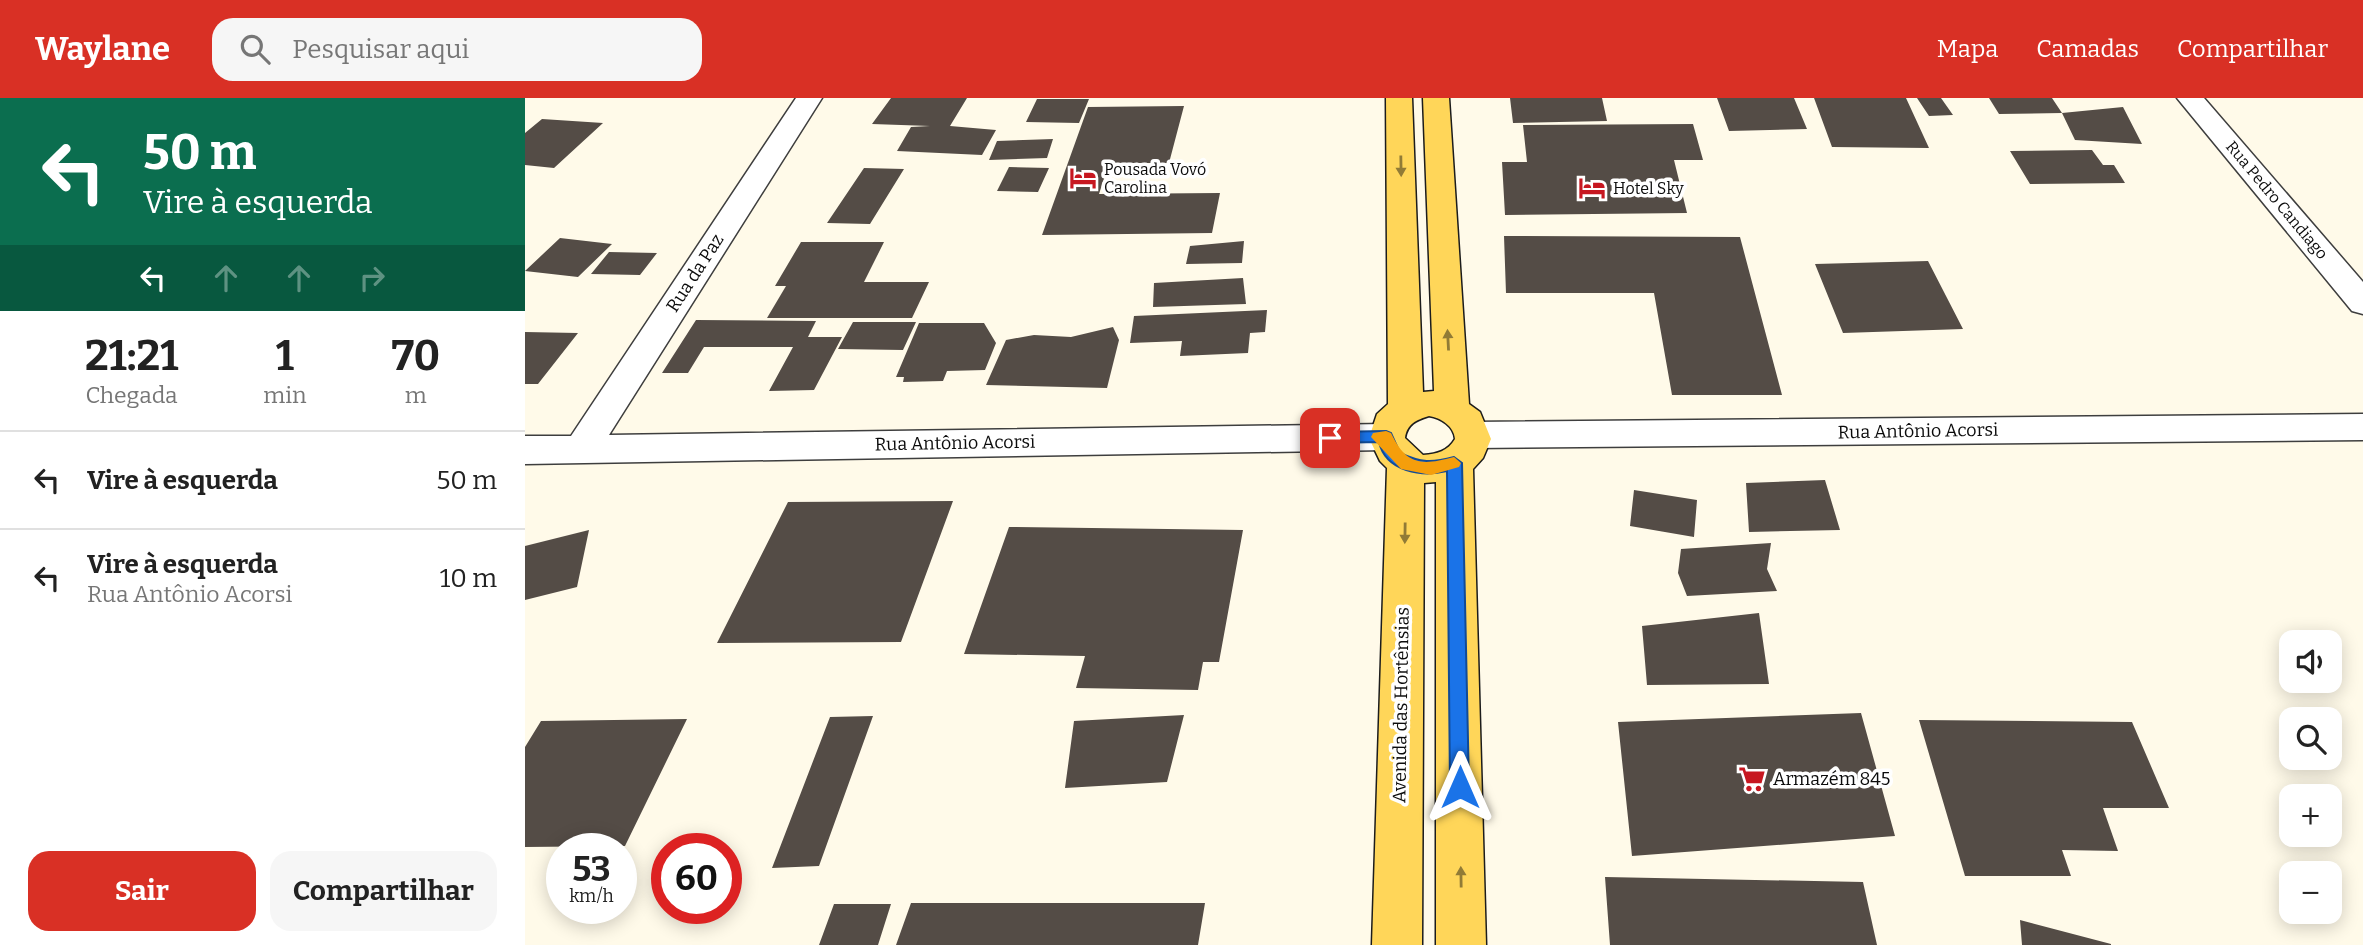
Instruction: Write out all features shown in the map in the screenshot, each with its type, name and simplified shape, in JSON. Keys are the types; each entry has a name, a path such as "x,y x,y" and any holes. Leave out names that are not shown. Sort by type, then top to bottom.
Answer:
{"main road":[{"name":"Avenida das Hortênsias","path":"1397,945 1399,98"},
{"path":"1436,98 1460,435 1461,945"},
{"path":"1428,403 1460,435 1431,469 1399,437 1428,403"}],"street":[{"name":"Rua da Paz","path":"582,448 809,98"},
{"name":"Rua Pedro Candiago","path":"2190,98 2363,303"},
{"name":"Rua Antônio Acorsi","path":"1460,435 2363,427"},
{"name":"Rua Antônio Acorsi","path":"525,450 1399,437"}],"building":[{"path":"891,98 967,98 950,126 996,130 982,155 897,151 911,127 930,126 872,124"},
{"path":"1510,98 1602,98 1607,121 1513,123"},
{"path":"1717,98 1794,98 1807,129 1729,131"},
{"path":"1814,98 1906,98 1929,148 1832,147"},
{"path":"1917,98 1941,98 1953,115 1929,116"},
{"path":"1989,98 2052,98 2062,113 1999,114"},
{"path":"1037,99 1089,99 1079,123 1026,122"},
{"name":"Pousada Vovó Carolina","path":"1184,106 1169,163 1109,163 1099,194 1220,193 1212,233 1042,235 1088,107"},
{"path":"2123,107 2142,144 2075,140 2062,113"},
{"path":"542,119 603,123 554,168 525,165 525,133"},
{"name":"Hotel Sky","path":"1693,124 1703,160 1674,160 1687,213 1505,215 1502,162 1527,162 1523,125"},
{"path":"1053,139 1047,158 989,160 997,141"},
{"path":"2092,150 2103,165 2114,165 2125,183 2030,184 2010,151"},
{"path":"1009,167 1049,168 1038,192 997,191"},
{"path":"864,168 904,169 870,224 827,223"},
{"path":"1504,236 1740,237 1782,395 1672,395 1654,293 1506,293"},
{"path":"560,238 612,244 578,277 525,271"},
{"path":"1244,241 1242,263 1186,264 1190,246"},
{"path":"801,242 884,242 864,282 929,282 912,318 767,318 786,286 775,286"},
{"path":"609,252 657,253 640,275 591,274"},
{"path":"1928,261 1963,329 1843,333 1815,264"},
{"path":"1243,278 1246,304 1153,307 1154,283"},
{"path":"1267,310 1265,332 1250,333 1248,353 1180,356 1182,341 1130,343 1134,316"},
{"path":"696,320 816,321 808,337 842,337 814,390 769,391 793,347 704,347 688,373 662,373"},
{"path":"853,322 916,322 903,350 838,349"},
{"path":"919,323 984,323 996,343 985,370 947,371 943,381 903,382 904,377 896,377"},
{"path":"1113,327 1119,340 1107,388 986,385 1006,340 1034,335 1071,337"},
{"path":"525,332 578,333 538,384 525,384"},
{"path":"1825,480 1840,530 1749,532 1746,483"},
{"path":"1634,490 1697,500 1694,537 1630,526"},
{"path":"953,501 901,642 717,643 788,502"},
{"path":"1009,527 1243,530 1219,662 1203,662 1198,690 1076,688 1085,656 964,654"},
{"path":"589,530 577,587 525,600 525,546"},
{"path":"1771,543 1767,569 1777,591 1687,596 1678,573 1681,549"},
{"path":"1759,613 1769,684 1647,685 1642,626"},
{"name":"Armazém 845","path":"1861,713 1895,836 1632,856 1618,722"},
{"path":"1184,715 1167,782 1065,788 1074,721"},
{"path":"873,716 819,866 772,868 830,717"},
{"path":"687,719 631,833 546,833 546,847 525,847 525,747 541,721"},
{"path":"1919,720 2132,722 2169,808 2103,808 2118,851 2062,850 2071,876 1965,876"},
{"path":"1605,877 1863,882 1877,945 1610,945"},
{"path":"911,903 1205,903 1198,945 896,945"},
{"path":"834,904 891,904 878,945 819,945"},
{"path":"2020,920 2111,944 2111,945 2022,945"}],"slow traffic":[{"path":"1378,437 1386,437 1388,447 1395,457 1406,465 1431,469 1454,463"}],"place":[{"name":"Pousada Vovó Carolina","path":"1083,178"},
{"name":"Hotel Sky","path":"1592,188"},
{"name":"Armazém 845","path":"1752,779"}],"route":[{"path":"1330,438 1386,437 1388,447 1395,457 1406,465 1431,469 1454,463 1460,787"}]}
